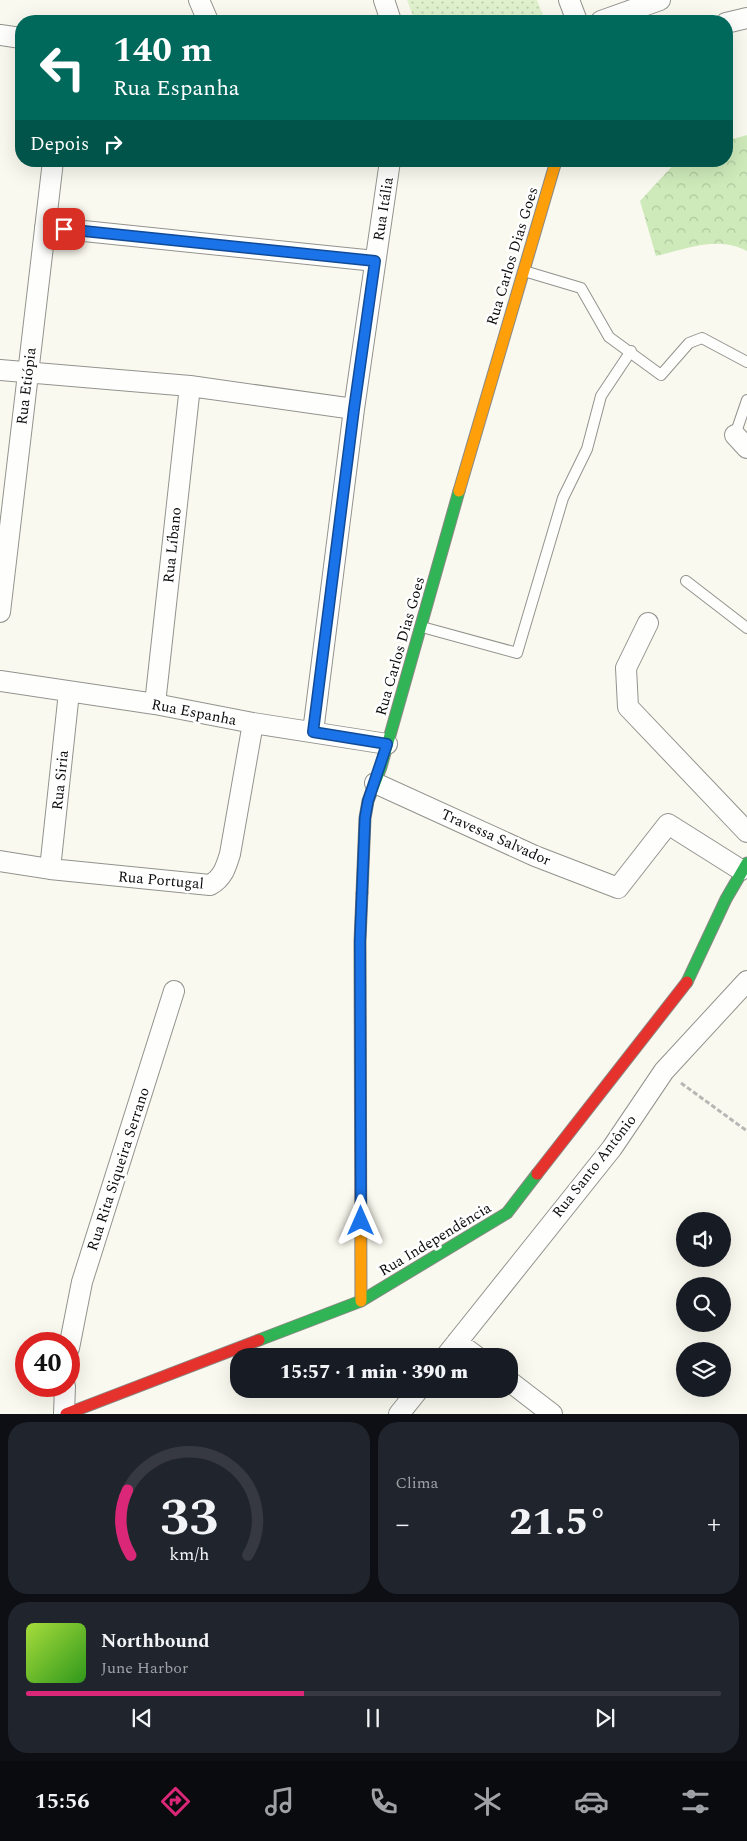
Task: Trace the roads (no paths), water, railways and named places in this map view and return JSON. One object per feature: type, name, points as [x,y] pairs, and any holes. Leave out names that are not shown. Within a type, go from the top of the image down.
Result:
[{"type":"street","points":[[199,0],[205,15]]},
{"type":"street","points":[[384,0],[389,15]]},
{"type":"street","points":[[569,0],[575,15]]},
{"type":"street","points":[[618,15],[660,0]]},
{"type":"street","points":[[733,21],[747,18]]},
{"type":"street","points":[[0,35],[15,37]]},
{"type":"street","name":"Rua Etiópia","points":[[0,612],[52,167]]},
{"type":"street","name":"Rua Itália","points":[[313,732],[354,409],[389,167]]},
{"type":"street","name":"Rua Carlos Dias Goes","points":[[361,1301],[360,941],[365,818],[368,801],[387,744],[554,167]]},
{"type":"street","points":[[45,227],[375,261]]},
{"type":"street","points":[[0,370],[190,386],[354,409]]},
{"type":"street","name":"Rua Líbano","points":[[155,704],[190,386]]},
{"type":"street","points":[[648,623],[626,668],[628,707],[747,832]]},
{"type":"street","name":"Rua Espanha","points":[[0,680],[155,704],[387,744]]},
{"type":"street","name":"Rua Siria","points":[[50,869],[69,692]]},
{"type":"street","name":"Rua Portugal","points":[[0,862],[50,869],[210,885],[219,880],[225,870],[230,854],[253,722]]},
{"type":"street","name":"Travessa Salvador","points":[[375,783],[535,856],[618,888],[668,824],[744,867]]},
{"type":"street","name":"Rua Independência","points":[[65,1414],[361,1301],[507,1213],[691,976],[700,953],[744,867]]},
{"type":"street","name":"Rua Santo Antônio","points":[[453,1348],[612,1148],[664,1071],[747,981]]},
{"type":"street","name":"Rua Rita Siqueira Serrano","points":[[72,1332],[82,1282],[174,991]]},
{"type":"street","points":[[518,1388],[552,1414]]},
{"type":"street","points":[[65,1397],[65,1414]]},
{"type":"street","points":[[399,1414],[412,1398]]},
{"type":"lane","points":[[523,271],[581,288],[609,337],[631,351],[660,374],[690,343],[702,338],[747,362]]},
{"type":"lane","points":[[421,626],[517,653],[562,498],[587,449],[600,396],[631,351]]},
{"type":"lane","points":[[741,442],[747,400]]},
{"type":"lane","points":[[686,581],[747,628]]}]
